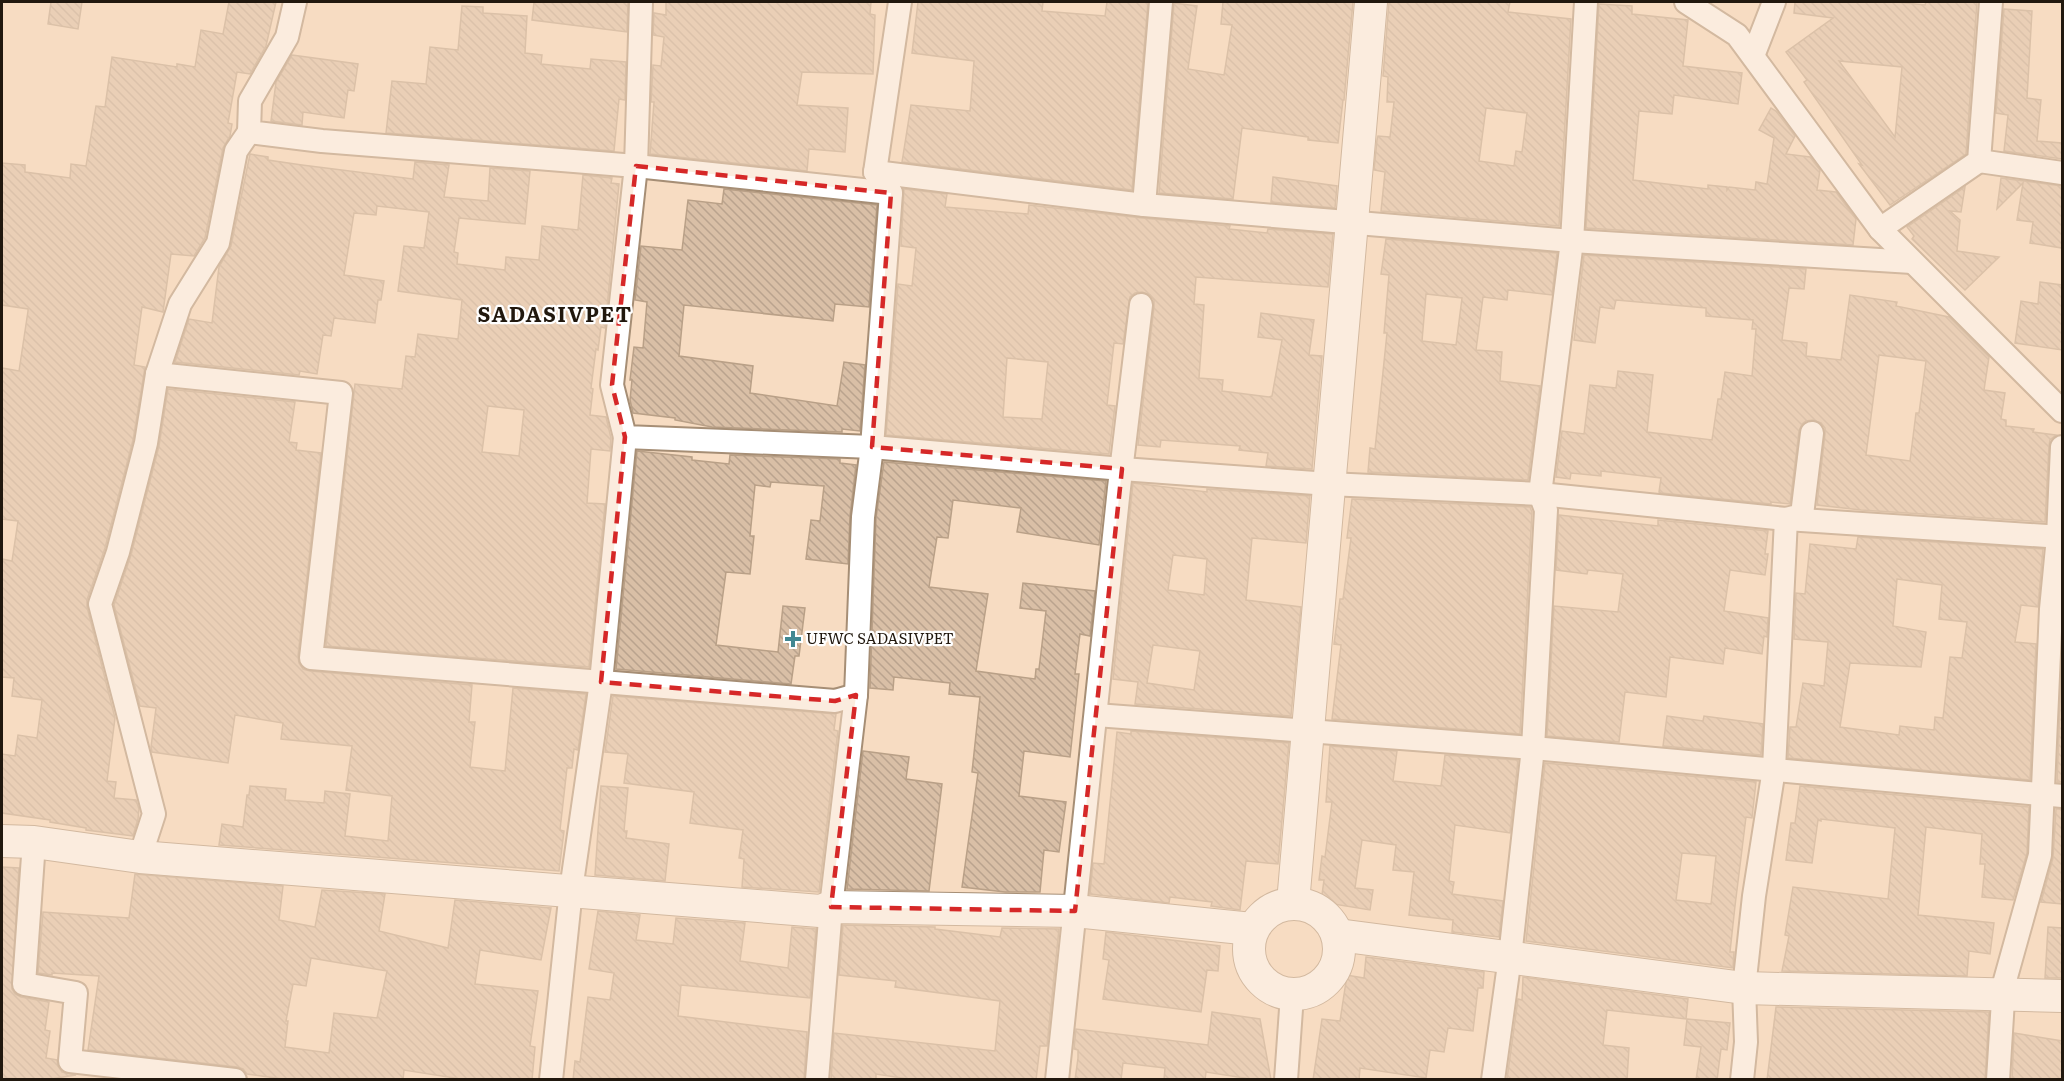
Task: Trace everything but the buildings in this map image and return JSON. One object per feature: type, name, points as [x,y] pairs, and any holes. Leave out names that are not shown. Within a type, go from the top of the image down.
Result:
[{"type":"main road","points":[[1293,903],[1306,731],[1371,2]]},
{"type":"main road","points":[[2,841],[34,842],[140,857],[820,911],[831,907],[1075,910],[1252,929]]},
{"type":"main road","points":[[1293,903],[1308,905],[1321,912],[1331,922],[1338,935],[1340,953],[1335,970],[1324,983],[1309,992],[1292,995],[1277,991],[1264,984],[1254,972],[1249,958],[1248,943],[1252,929],[1262,915],[1276,906],[1293,903]]},
{"type":"main road","points":[[1338,935],[1744,988],[2062,996]]},
{"type":"street","points":[[140,857],[154,814],[100,604],[118,552],[143,454],[157,374],[180,304],[218,243],[236,151],[249,132],[250,101],[288,37],[295,2]]},
{"type":"street","points":[[551,1080],[571,890],[601,682],[625,437],[612,385],[636,166],[641,2]]},
{"type":"street","points":[[817,1080],[831,907],[856,695],[863,517],[872,447],[891,193],[875,172],[900,2]]},
{"type":"street","points":[[1144,205],[1161,2]]},
{"type":"street","points":[[1493,1080],[1510,957],[1533,748],[1546,510],[1540,494],[1572,241],[1586,2]]},
{"type":"street","points":[[1686,2],[1737,35],[1880,229],[2062,411]]},
{"type":"street","points":[[1753,56],[1774,2]]},
{"type":"street","points":[[1979,161],[1991,2]]},
{"type":"street","points":[[249,132],[322,141],[636,166],[891,193]]},
{"type":"street","points":[[1880,229],[1979,161],[2062,173]]},
{"type":"street","points":[[875,172],[1144,205],[1351,224],[1572,241],[1912,262]]},
{"type":"street","points":[[1057,1080],[1141,305]]},
{"type":"street","points":[[157,374],[341,393],[311,658],[836,701],[856,695]]},
{"type":"street","points":[[1786,519],[1802,515],[1812,433]]},
{"type":"street","points":[[625,437],[872,447],[1329,484],[1540,494],[1786,519],[2060,537]]},
{"type":"street","points":[[1998,1080],[2002,994],[2040,855],[2052,795],[2051,609],[2060,537],[2062,447]]},
{"type":"street","points":[[1742,1080],[1746,1042],[1744,988],[1754,896],[1773,769],[1786,519]]},
{"type":"street","points":[[1096,715],[1533,748],[2052,795]]},
{"type":"street","points":[[34,842],[24,984],[76,993],[68,1070],[235,1080]]},
{"type":"street","points":[[1286,1080],[1292,995]]},
{"type":"highlighted area","points":[[636,166],[891,193],[872,447],[1122,469],[1075,911],[831,907],[856,695],[835,701],[601,682],[625,437],[612,385]]},
{"type":"place","name":"UFWC SADASIVPET","points":[[793,639]]},
{"type":"district","name":"SADASIVPET","points":[[555,315]]}]
